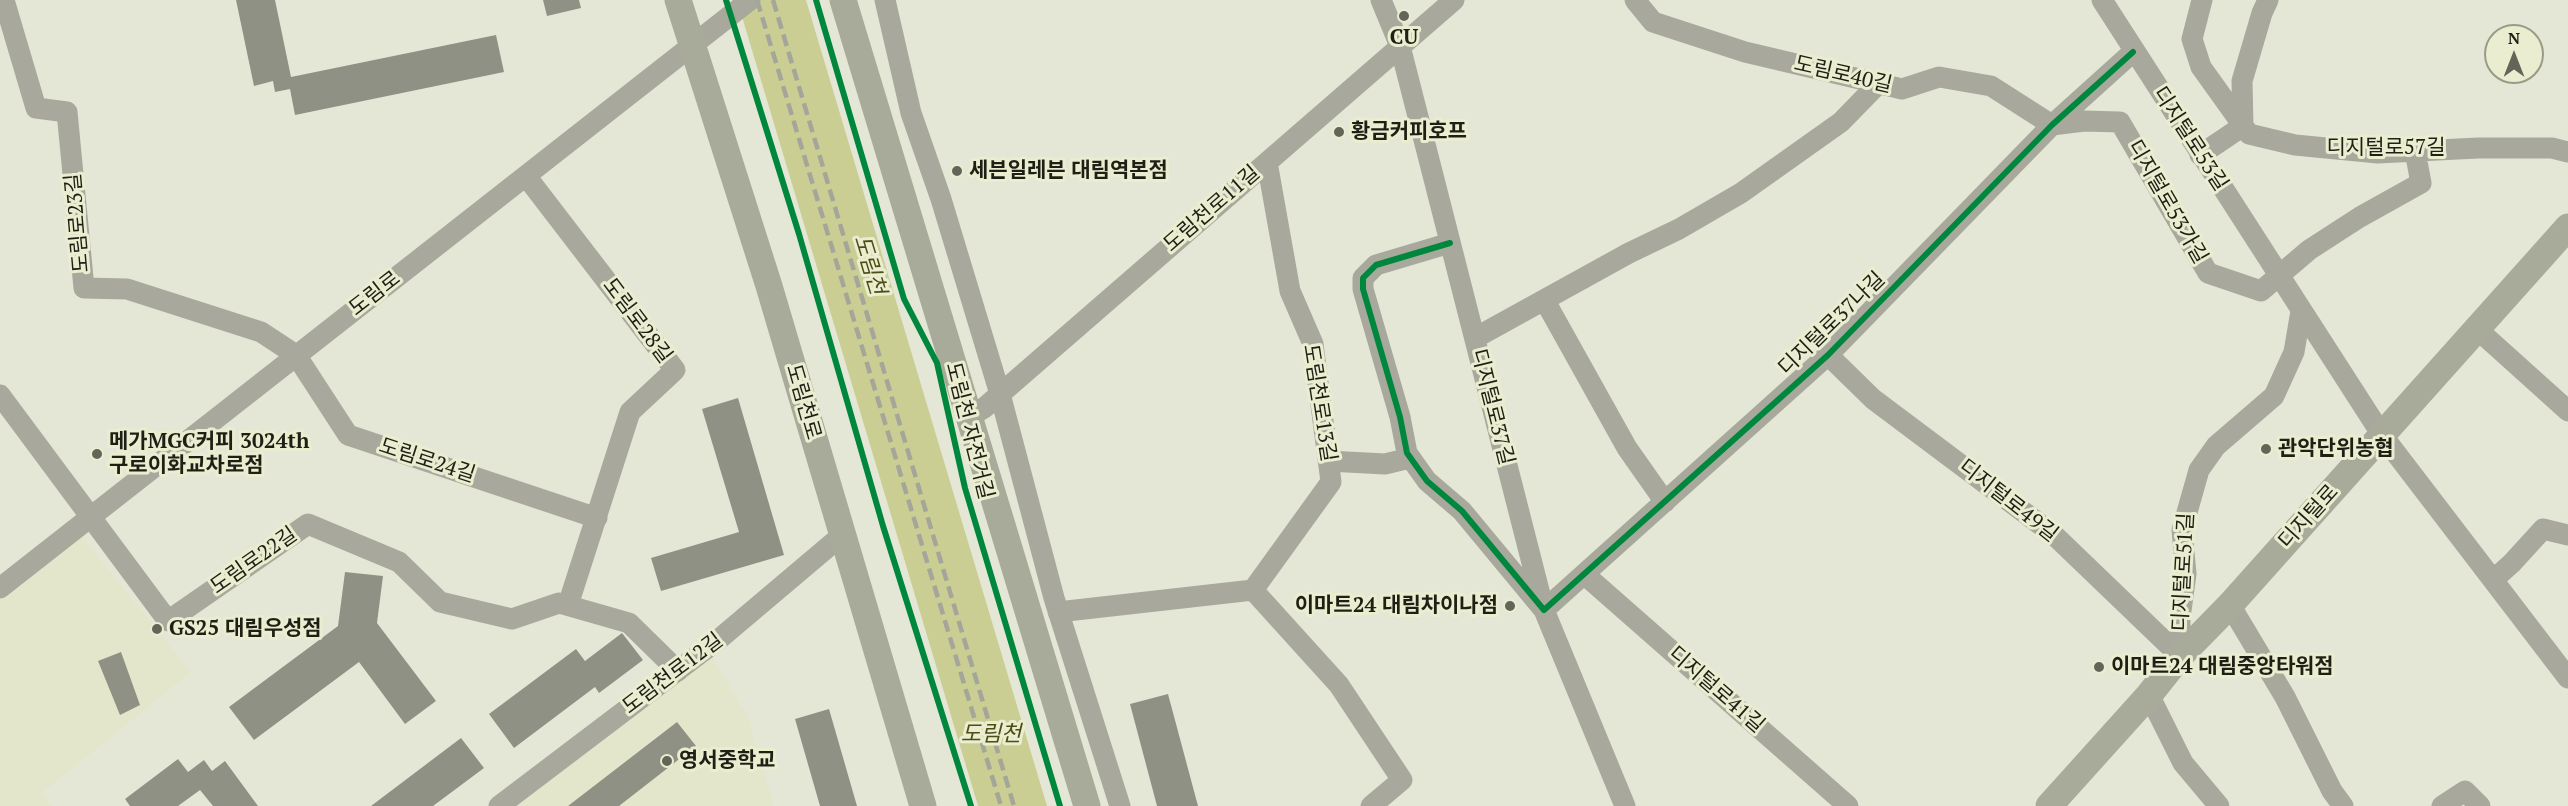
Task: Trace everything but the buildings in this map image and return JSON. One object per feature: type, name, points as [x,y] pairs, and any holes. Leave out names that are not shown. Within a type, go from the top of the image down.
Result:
[{"type":"main road","name":"도림천로","points":[[678,0],[698,41],[841,536],[922,806]]},
{"type":"main road","points":[[843,0],[1087,806]]},
{"type":"main road","name":"디지털로","points":[[2049,806],[2149,695],[2180,656],[2230,605],[2568,227]]},
{"type":"street","name":"도림로23길","points":[[4,0],[36,108],[67,112],[84,288],[127,289],[261,332],[296,355]]},
{"type":"street","name":"도림로","points":[[1,586],[750,0]]},
{"type":"street","points":[[885,0],[911,113],[941,199],[1000,394],[1058,612],[1120,806]]},
{"type":"street","name":"디지털로37길","points":[[1381,0],[1400,46],[1544,610],[1625,806]]},
{"type":"street","name":"도림천로11길","points":[[969,417],[984,408],[1454,0]]},
{"type":"street","name":"도림로40길","points":[[1635,0],[1653,22],[1745,52],[1902,89],[1939,77],[1991,86],[2052,125]]},
{"type":"street","name":"디지털로53길","points":[[2102,0],[2133,52],[2382,435],[2568,678]]},
{"type":"street","name":"디지털로57길","points":[[2202,0],[2192,39],[2201,67],[2250,134],[2295,145],[2378,153],[2478,148],[2552,148],[2568,152]]},
{"type":"street","points":[[2200,155],[2243,126],[2242,81],[2268,0]]},
{"type":"street","name":"디지털로37나길","points":[[1544,610],[1828,355],[2052,125],[2133,52]]},
{"type":"street","points":[[1474,338],[1741,194],[1840,122],[1879,84]]},
{"type":"street","name":"디지털로53가길","points":[[2052,125],[2084,121],[2120,122],[2208,273],[2261,291],[2279,277]]},
{"type":"street","points":[[2279,277],[2309,249],[2360,216],[2421,183],[2415,151]]},
{"type":"street","name":"도림천로13길","points":[[1254,590],[1331,482],[1314,344],[1290,291],[1267,162]]},
{"type":"street","name":"도림로28길","points":[[526,176],[675,370],[630,412],[568,605]]},
{"type":"street","points":[[1450,243],[1377,265],[1363,278],[1363,289],[1410,458],[1427,481],[1462,512],[1544,610]]},
{"type":"street","points":[[1545,301],[1627,448],[1665,501]]},
{"type":"street","name":"디지털로51길","points":[[2180,656],[2180,618],[2186,574],[2182,530],[2199,470],[2216,446],[2274,396],[2294,352],[2301,311]]},
{"type":"street","points":[[2477,329],[2568,411]]},
{"type":"street","name":"도림로24길","points":[[296,355],[348,435],[597,518]]},
{"type":"street","name":"디지털로49길","points":[[1828,355],[1873,399],[2053,534],[2180,656]]},
{"type":"street","points":[[0,395],[91,516]]},
{"type":"street","points":[[1328,461],[1385,464],[1410,458]]},
{"type":"street","name":"도림로22길","points":[[91,516],[168,621],[308,524],[399,562],[440,602],[512,619],[559,603],[629,622],[678,671]]},
{"type":"street","points":[[2493,580],[2543,529],[2568,535]]},
{"type":"street","name":"도림천로12길","points":[[499,806],[718,640],[841,536]]},
{"type":"street","name":"디지털로41길","points":[[1584,574],[1848,806]]},
{"type":"street","points":[[1058,612],[1254,590],[1339,686],[1402,780],[1371,806]]},
{"type":"street","points":[[2230,605],[2284,698],[2332,791],[2343,806]]},
{"type":"street","points":[[2149,695],[2183,763],[2219,806]]},
{"type":"street","points":[[2442,806],[2465,791],[2480,806]]},
{"type":"shaded area","points":[[78,532],[191,672],[42,793],[52,806],[0,806],[0,594]]},
{"type":"shaded area","name":"영서중학교","points":[[712,656],[747,715],[774,806],[514,806]]},
{"type":"water","name":"도림천","points":[[737,0],[806,0],[1047,806],[978,806]]},
{"type":"railway","points":[[757,0],[1001,806]]},
{"type":"railway","points":[[773,0],[1014,806]]},
{"type":"cycle path","points":[[726,0],[799,234],[883,526],[971,806]]},
{"type":"cycle path","name":"도림천 자전거길","points":[[816,0],[904,299],[937,363],[965,488],[1060,806]]},
{"type":"cycle path","points":[[1450,243],[1376,265],[1363,278],[1363,289],[1400,417],[1407,453],[1427,481],[1462,511],[1544,610],[1828,355],[2052,125],[2133,52]]},
{"type":"place","name":"CU","points":[[1404,16]]},
{"type":"place","name":"황금커피호프","points":[[1339,132]]},
{"type":"place","name":"세븐일레븐 대림역본점","points":[[957,171]]},
{"type":"place","name":"관악단위농협","points":[[2266,449]]},
{"type":"place","name":"메가MGC커피 3024th 구로이화교차로점","points":[[97,454]]},
{"type":"place","name":"이마트24 대림차이나점","points":[[1510,606]]},
{"type":"place","name":"GS25 대림우성점","points":[[157,629]]},
{"type":"place","name":"이마트24 대림중앙타워점","points":[[2099,667]]},
{"type":"place","name":"영서중학교","points":[[667,761]]}]
